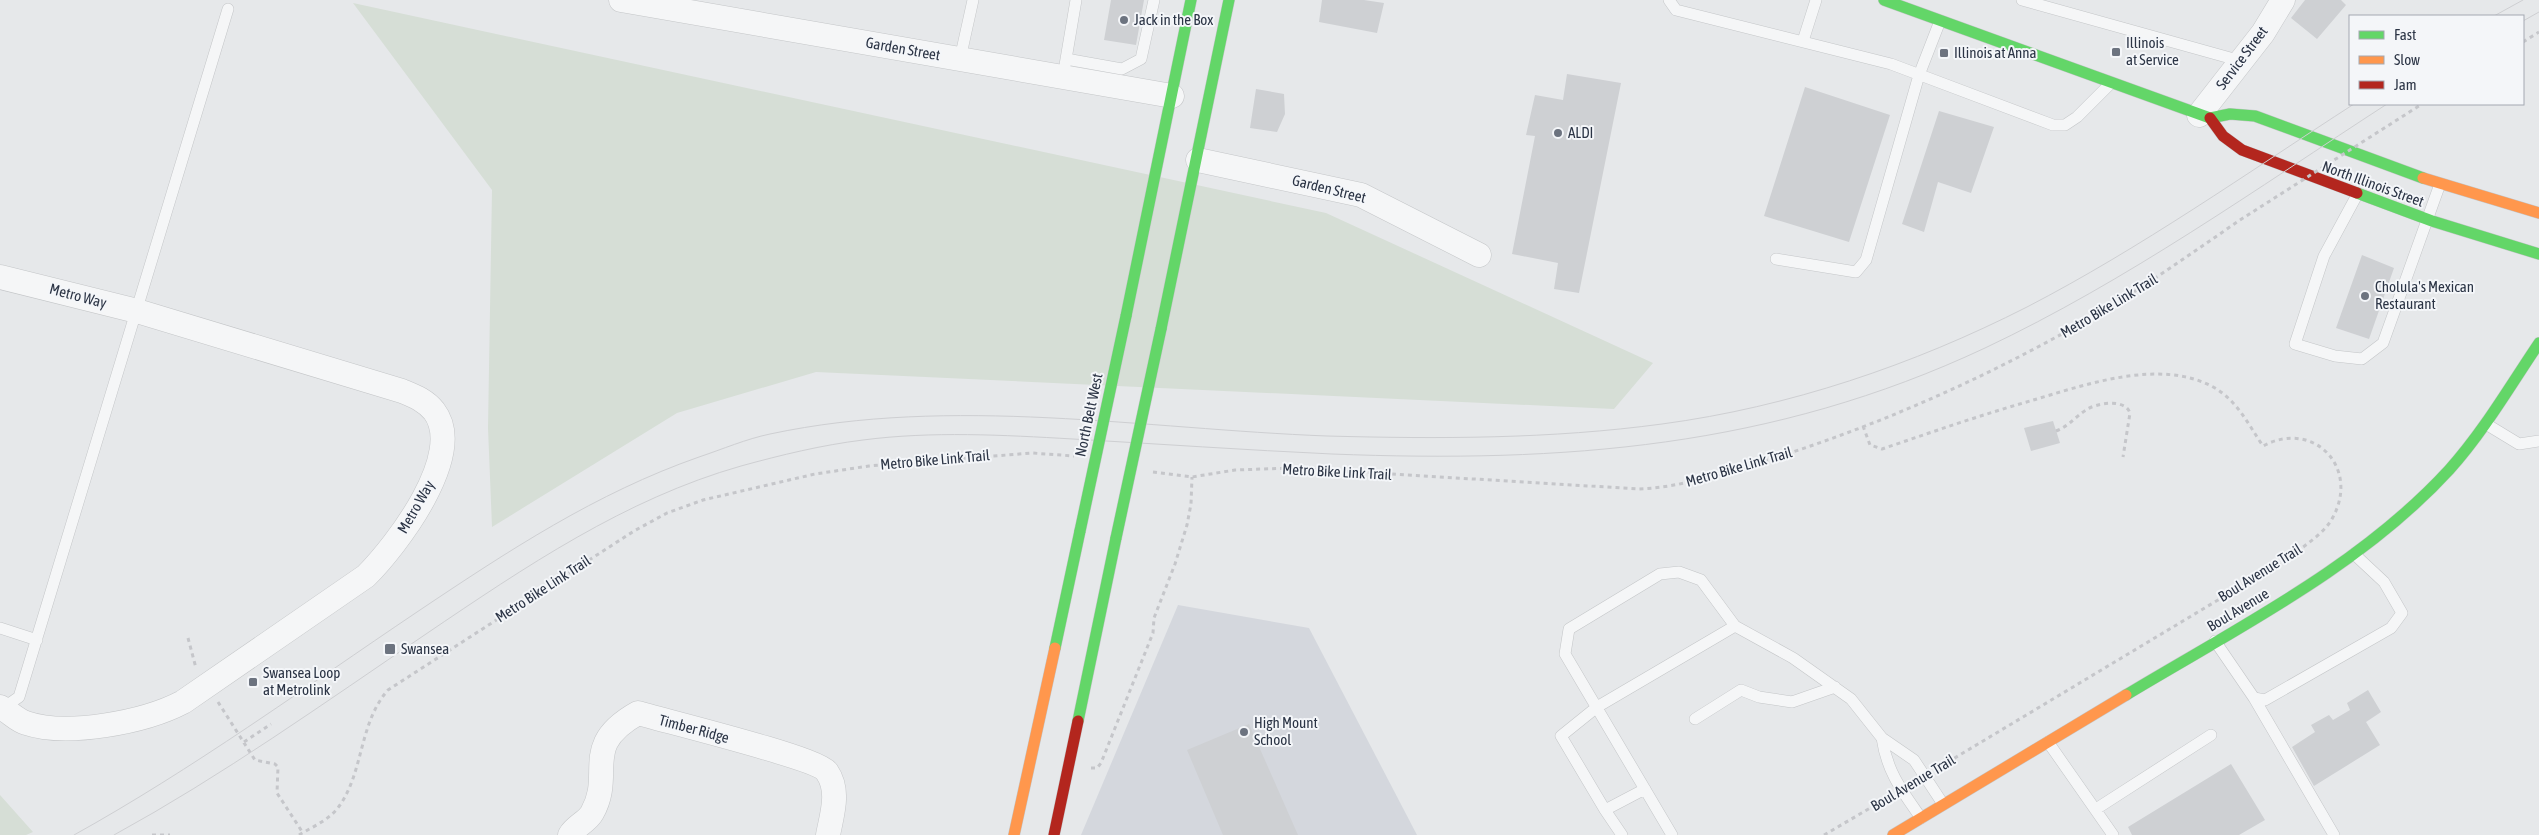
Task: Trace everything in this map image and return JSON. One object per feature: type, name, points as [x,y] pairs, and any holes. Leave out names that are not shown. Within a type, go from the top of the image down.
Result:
[{"type":"main road","name":"North Belt West","points":[[1014,835],[1192,0]]},
{"type":"main road","points":[[1054,835],[1198,160],[1229,0]]},
{"type":"main road","name":"North Illinois Street","points":[[1884,0],[2204,117],[2223,136],[2242,150],[2357,195],[2427,220],[2539,254]]},
{"type":"main road","name":"North Illinois Street","points":[[2204,117],[2230,114],[2255,116],[2440,184],[2539,213]]},
{"type":"main road","name":"Boul Avenue","points":[[1893,835],[2216,642],[2330,572],[2354,554],[2405,514],[2435,485],[2469,446],[2539,343]]},
{"type":"street","name":"Service Street","points":[[2204,117],[2241,60],[2263,33],[2283,0]]},
{"type":"street","name":"Garden Street","points":[[631,1],[960,59],[1065,68],[1172,96]]},
{"type":"street","name":"Garden Street","points":[[1198,160],[1361,194],[1479,255]]},
{"type":"street","name":"Metro Way","points":[[0,276],[137,311],[402,391],[424,401],[435,413],[442,428],[442,444],[434,479],[412,520],[382,561],[366,576],[170,709],[152,715],[74,730],[49,729],[25,723],[2,708]]},
{"type":"street","name":"Timber Ridge","points":[[570,835],[592,814],[599,792],[601,753],[609,737],[625,720],[638,714],[794,756],[826,770],[834,784],[834,805],[828,835]]},
{"type":"lane","points":[[960,59],[973,0]]},
{"type":"lane","points":[[1076,0],[1065,68],[1122,69],[1141,59],[1154,0]]},
{"type":"lane","points":[[1669,0],[1676,10],[1891,64],[2053,125],[2066,125],[2077,117],[2110,83]]},
{"type":"lane","points":[[1802,41],[1816,0]]},
{"type":"lane","points":[[2022,0],[2241,60]]},
{"type":"lane","points":[[2,708],[19,697],[228,9]]},
{"type":"lane","points":[[1776,259],[1856,272],[1866,260],[1919,74],[1940,20]]},
{"type":"lane","points":[[2357,195],[2324,256],[2295,344],[2335,356],[2362,359],[2383,343],[2440,184]]},
{"type":"lane","points":[[2484,423],[2519,444],[2539,441]]},
{"type":"lane","points":[[2254,698],[2265,700],[2287,689],[2391,628],[2402,613],[2384,582],[2354,554]]},
{"type":"lane","points":[[1672,835],[1565,654],[1569,629],[1660,574],[1679,572],[1701,580],[1734,626],[1793,658],[1851,699],[1882,738],[1914,760],[1943,804]]},
{"type":"lane","points":[[1622,835],[1604,810],[1561,736],[1597,707],[1734,626]]},
{"type":"lane","points":[[0,628],[36,640]]},
{"type":"lane","points":[[2216,642],[2254,698],[2334,835]]},
{"type":"lane","points":[[1695,719],[1741,690],[1759,696],[1792,702],[1835,687]]},
{"type":"lane","points":[[2096,810],[2211,736]]},
{"type":"lane","points":[[1882,738],[1885,759],[1901,790],[1921,818]]},
{"type":"lane","points":[[2048,742],[2113,835]]},
{"type":"lane","points":[[1604,810],[1645,789]]},
{"type":"path","points":[[2524,41],[2539,32]]},
{"type":"path","name":"Metro Bike Link Trail","points":[[1143,470],[1192,477],[1261,468],[1325,470],[1620,489],[1652,489],[1742,468],[1804,448],[1915,406],[1973,379],[2086,321],[2157,277],[2240,220],[2420,105]]},
{"type":"path","name":"Boul Avenue Trail","points":[[1863,426],[1870,445],[1882,449],[1996,411],[2090,384],[2136,376],[2173,375],[2197,380],[2226,396],[2244,415],[2263,446],[2279,439],[2304,440],[2319,446],[2328,453],[2340,474],[2341,494],[2332,519],[2293,555],[1924,776]]},
{"type":"path","points":[[2056,431],[2064,428],[2092,406],[2122,404],[2126,406],[2130,413],[2123,456]]},
{"type":"path","name":"Metro Bike Link Trail","points":[[244,742],[255,760],[275,764],[278,768],[277,793],[301,834],[326,819],[337,809],[348,791],[371,716],[379,700],[388,690],[562,576],[667,513],[738,490],[815,474],[910,461],[1032,452],[1077,456]]},
{"type":"path","points":[[1068,766],[1094,769],[1101,763],[1153,633],[1154,618],[1182,544],[1191,504],[1192,477]]},
{"type":"path","points":[[188,638],[197,672],[244,742],[271,724]]},
{"type":"path","name":"Boul Avenue Trail","points":[[1824,835],[1901,790]]},
{"type":"path","points":[[152,835],[170,835]]},
{"type":"shaded area","points":[[353,3],[1326,213],[1653,363],[1614,409],[816,372],[677,413],[492,527],[488,428],[492,190]]},
{"type":"shaded area","name":"High Mount School","points":[[1178,605],[1309,628],[1417,835],[1081,835]]},
{"type":"shaded area","points":[[0,795],[33,832],[26,835],[0,835]]},
{"type":"building","name":"Jack in the Box","points":[[1111,0],[1144,0],[1136,45],[1104,40]]},
{"type":"building","points":[[1322,0],[1364,0],[1384,3],[1377,33],[1319,22]]},
{"type":"building","points":[[2305,0],[2341,0],[2346,5],[2317,39],[2291,18]]},
{"type":"building","points":[[1567,74],[1621,83],[1579,293],[1554,289],[1558,263],[1512,254],[1535,136],[1526,135],[1535,95],[1563,100]]},
{"type":"building","points":[[1805,87],[1890,115],[1849,242],[1764,216]]},
{"type":"building","points":[[1256,89],[1284,94],[1285,114],[1277,132],[1250,128]]},
{"type":"building","points":[[1939,111],[1994,127],[1971,193],[1938,182],[1924,232],[1902,224]]},
{"type":"building","points":[[2362,255],[2394,268],[2369,339],[2336,328]]},
{"type":"building","points":[[2053,421],[2060,443],[2031,451],[2024,428]]},
{"type":"building","points":[[2368,690],[2381,712],[2366,722],[2380,745],[2314,786],[2292,747],[2315,732],[2311,725],[2329,715],[2333,720],[2350,710],[2347,703]]},
{"type":"building","name":"High Mount School","points":[[1249,724],[1298,835],[1223,835],[1187,750]]},
{"type":"building","points":[[2231,764],[2265,820],[2239,835],[2132,835],[2128,827]]},
{"type":"tram line","points":[[2496,15],[2523,0]]},
{"type":"tram line","points":[[2524,20],[2539,12]]},
{"type":"tram line","points":[[74,835],[162,783],[451,589],[554,525],[661,471],[743,441],[770,434],[839,423],[908,417],[978,416],[1118,422],[1327,436],[1495,437],[1620,429],[1662,424],[1757,407],[1803,395],[1895,365],[1984,328],[2027,307],[2152,235],[2352,105]]},
{"type":"tram line","points":[[114,835],[233,764],[501,584],[577,537],[657,497],[698,480],[741,466],[786,454],[832,445],[915,435],[1020,436],[1332,454],[1418,456],[1502,455],[1584,451],[1666,442],[1746,428],[1826,408],[1905,382],[1985,348],[2038,322],[2089,294],[2190,233],[2385,105]]},
{"type":"traffic: fast","points":[[1126,316],[1191,0]]},
{"type":"traffic: fast","points":[[1161,329],[1229,0]]},
{"type":"traffic: fast","points":[[1884,0],[2210,118],[2230,114],[2255,116],[2423,178]]},
{"type":"traffic: fast","points":[[2357,193],[2432,221],[2539,254]]},
{"type":"traffic: fast","points":[[1080,531],[1126,316]]},
{"type":"traffic: fast","points":[[1116,538],[1161,329]]},
{"type":"traffic: fast","points":[[2126,695],[2296,594],[2377,537],[2414,505],[2462,455],[2539,343]]},
{"type":"traffic: fast","points":[[1055,648],[1080,531]]},
{"type":"traffic: fast","points":[[1078,721],[1116,538]]},
{"type":"traffic: slow","points":[[2423,178],[2539,213]]},
{"type":"traffic: slow","points":[[1014,835],[1055,648]]},
{"type":"traffic: slow","points":[[1893,835],[2126,695]]},
{"type":"traffic: jam","points":[[2210,118],[2223,136],[2242,150],[2357,193]]},
{"type":"traffic: jam","points":[[1054,835],[1078,721]]},
{"type":"place","name":"Jack in the Box","points":[[1124,20]]},
{"type":"place","name":"Illinois at Service","points":[[2116,52]]},
{"type":"place","name":"Illinois at Anna","points":[[1944,53]]},
{"type":"place","name":"ALDI","points":[[1558,133]]},
{"type":"place","name":"Cholula's Mexican Restaurant","points":[[2365,296]]},
{"type":"place","name":"Swansea","points":[[390,649]]},
{"type":"place","name":"Swansea Loop at Metrolink","points":[[253,682]]},
{"type":"place","name":"High Mount School","points":[[1244,732]]}]
